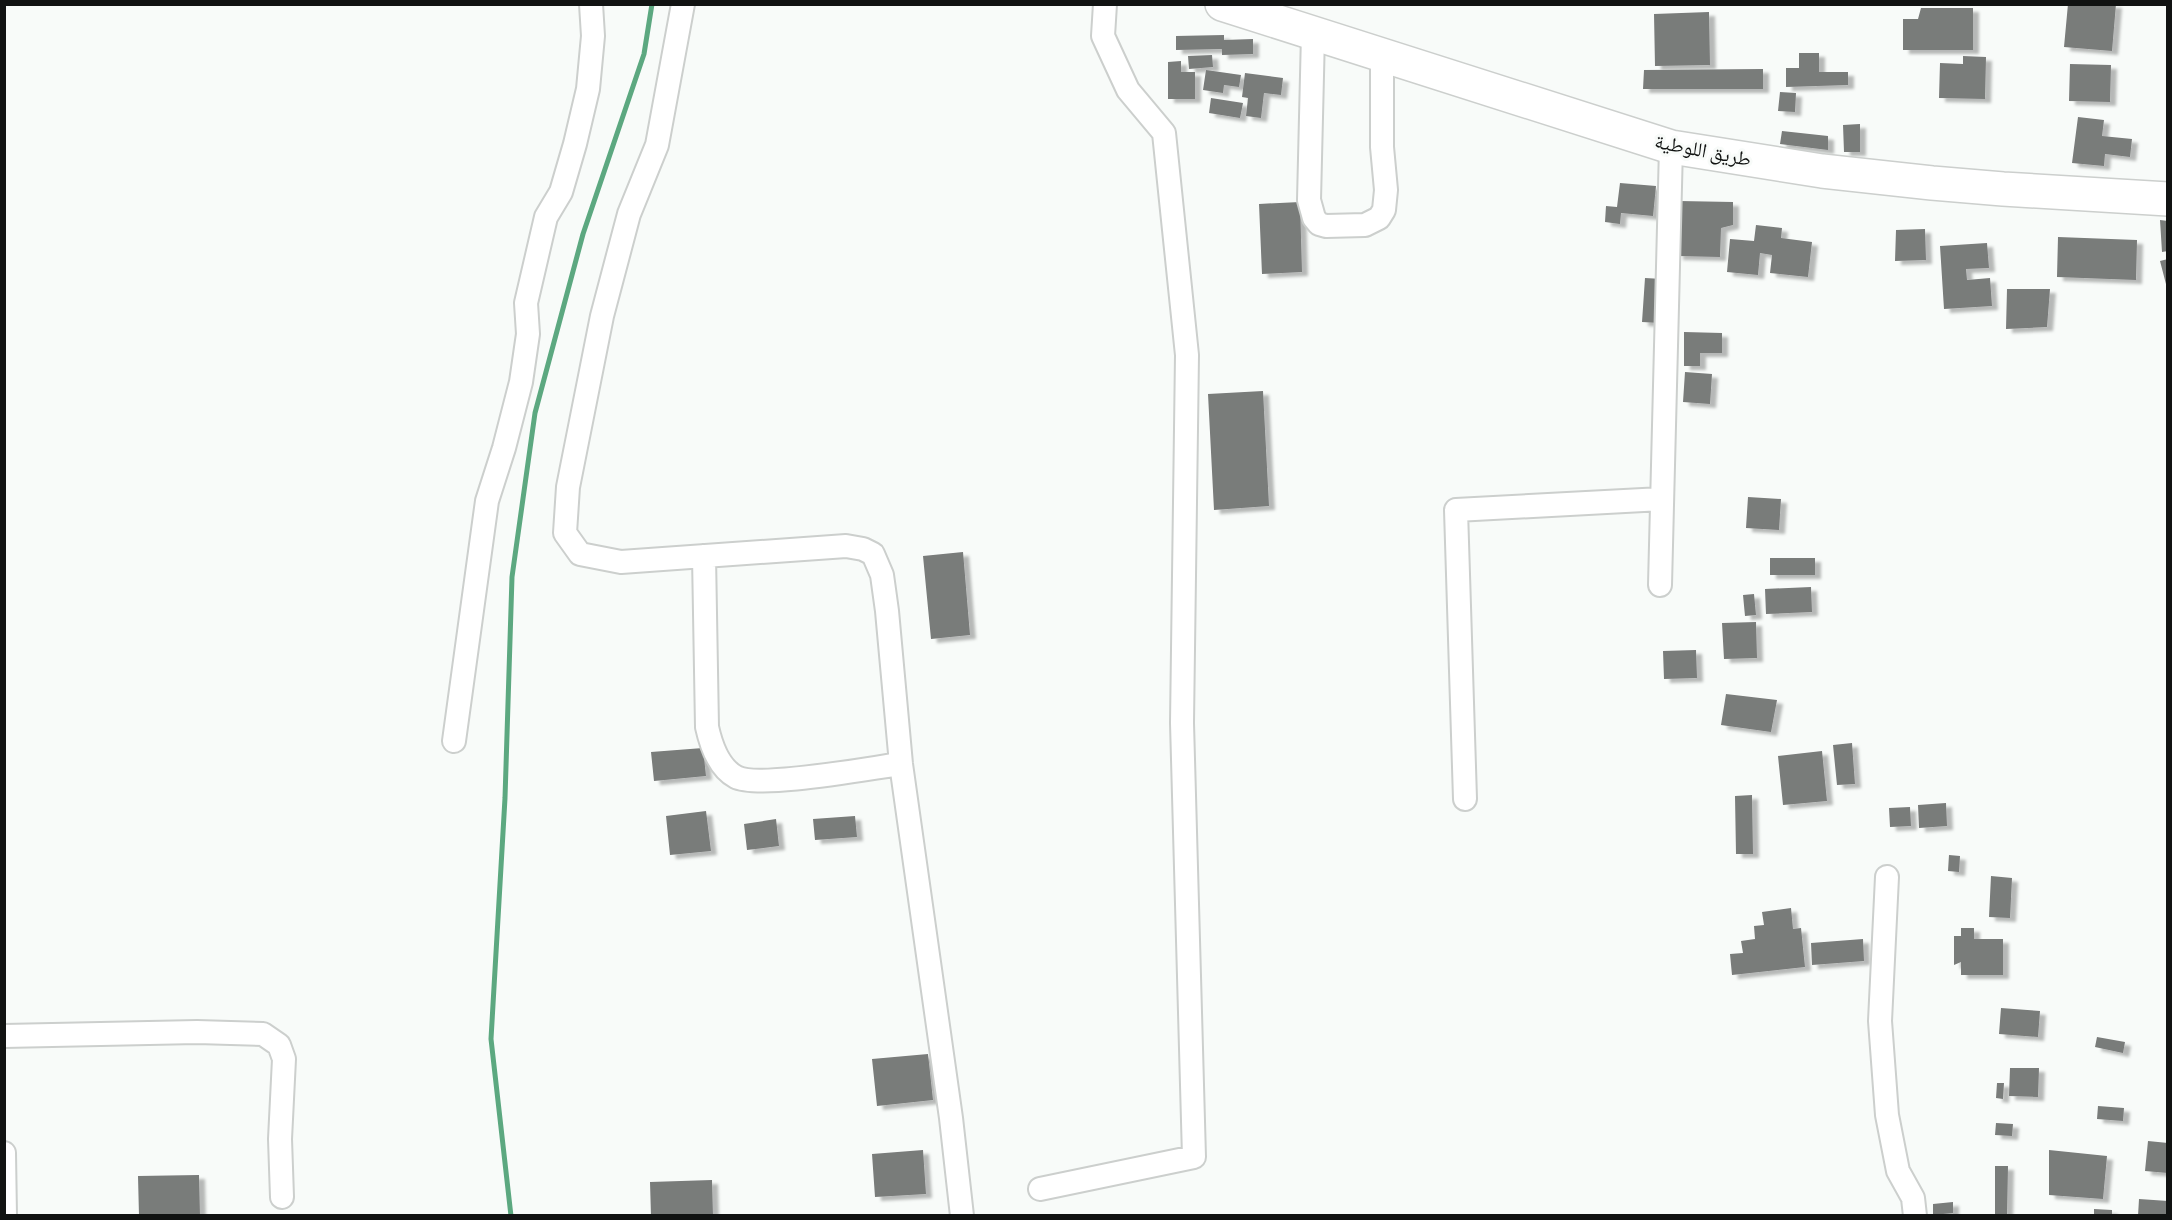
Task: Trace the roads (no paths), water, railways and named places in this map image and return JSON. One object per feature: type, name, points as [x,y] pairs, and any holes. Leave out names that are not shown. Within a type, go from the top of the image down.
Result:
[{"type":"main road","name":"طريق اللوطية","points":[[1222,4],[1671,147],[1822,171],[2003,189],[2168,199]]},
{"type":"street","points":[[454,741],[487,501],[521,382],[528,334],[526,303],[546,217],[561,192],[588,89],[593,36],[591,4]]},
{"type":"street","points":[[683,4],[657,145],[629,214],[602,316],[568,487],[565,533],[580,554],[621,562],[846,546],[863,549],[873,554],[882,575],[887,611],[901,764],[951,1118],[962,1215]]},
{"type":"street","points":[[1040,1189],[1194,1157],[1182,723],[1186,355],[1164,133],[1128,90],[1103,36],[1105,4]]},
{"type":"street","points":[[1313,34],[1309,200],[1314,218],[1319,224],[1326,226],[1365,225],[1379,218],[1384,210],[1386,190],[1382,147],[1382,56]]},
{"type":"street","points":[[1660,585],[1671,147]]},
{"type":"street","points":[[1465,800],[1456,510],[1662,499]]},
{"type":"street","points":[[704,556],[707,727],[711,743],[728,772],[739,779],[767,780],[814,777],[901,764]]},
{"type":"street","points":[[1887,877],[1880,1021],[1887,1115],[1898,1171],[1913,1198],[1915,1215]]},
{"type":"street","points":[[4,1036],[197,1032],[263,1034],[279,1045],[284,1059],[280,1138],[282,1197]]},
{"type":"street","points":[[4,1153],[5,1215]]},
{"type":"waterway","points":[[511,1216],[491,1039],[505,798],[512,577],[535,413],[583,234],[644,54],[652,4]]}]
